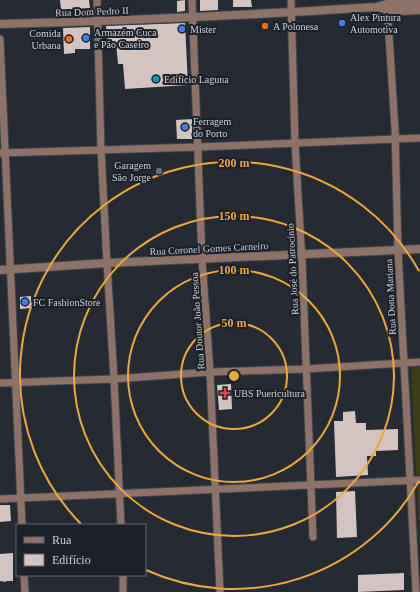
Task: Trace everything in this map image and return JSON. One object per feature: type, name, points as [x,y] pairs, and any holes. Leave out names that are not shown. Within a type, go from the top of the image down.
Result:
[{"type":"street","points":[[97,0],[101,150],[106,263],[114,379],[120,524]]},
{"type":"street","name":"Rua Doutor João Pessoa","points":[[192,0],[199,147],[202,259],[210,372],[220,592]]},
{"type":"street","name":"Rua José do Patrocínio","points":[[291,0],[295,143],[313,537]]},
{"type":"street","name":"Rua Dom Pedro II","points":[[0,24],[291,12],[376,7],[387,4],[420,2]]},
{"type":"street","name":"Rua Dom Pedro II","points":[[387,4],[420,10]]},
{"type":"street","name":"Rua Dona Mariana","points":[[387,4],[395,139],[398,250],[416,592]]},
{"type":"street","points":[[0,39],[3,153],[11,269],[22,524]]},
{"type":"street","points":[[3,153],[420,138]]},
{"type":"street","name":"Rua Coronel Gomes Carneiro","points":[[0,270],[106,263],[420,248]]},
{"type":"street","points":[[0,383],[114,379],[210,372],[306,369],[420,362]]},
{"type":"street","points":[[0,499],[420,480]]},
{"type":"street","points":[[24,576],[25,592]]},
{"type":"street","points":[[122,576],[123,592]]},
{"type":"green space","points":[[411,367],[420,367],[420,475],[416,475]]},
{"type":"green space","points":[[417,487],[420,487],[420,553]]},
{"type":"building","points":[[60,0],[89,0],[90,8],[61,10]]},
{"type":"building","points":[[185,0],[185,11],[177,12],[177,1]]},
{"type":"building","points":[[200,0],[218,0],[218,10],[200,11]]},
{"type":"building","points":[[233,0],[251,0],[252,7],[233,7]]},
{"type":"building","points":[[185,23],[188,85],[125,89],[123,64],[118,64],[116,43],[108,44],[106,26]]},
{"type":"building","points":[[90,27],[90,49],[75,49],[75,53],[64,54],[63,28]]},
{"type":"building","name":"Ferragem do Porto","points":[[192,119],[192,139],[177,139],[176,120]]},
{"type":"building","name":"FC FashionStore","points":[[31,296],[31,308],[20,309],[20,297]]},
{"type":"building","name":"UBS Puericultura","points":[[231,384],[232,409],[219,410],[217,385]]},
{"type":"building","points":[[355,411],[356,423],[366,423],[366,430],[398,429],[398,450],[376,451],[376,456],[367,456],[368,475],[336,477],[334,421],[343,421],[343,412]]},
{"type":"building","points":[[355,491],[357,537],[337,538],[336,492]]},
{"type":"building","points":[[0,505],[10,505],[11,521],[0,522]]},
{"type":"building","points":[[13,553],[13,581],[0,581],[0,554]]},
{"type":"building","points":[[404,573],[404,590],[358,592],[358,575]]},
{"type":"place","name":"Alex Pintura Automotiva","points":[[342,23]]},
{"type":"place","name":"A Polonesa","points":[[265,26]]},
{"type":"place","name":"Mister","points":[[182,29]]},
{"type":"place","name":"Armazém Cuca e Pão Caseiro","points":[[86,38]]},
{"type":"place","name":"Comida Urbana","points":[[69,39]]},
{"type":"place","name":"Edifício Laguna","points":[[156,79]]},
{"type":"place","name":"Ferragem do Porto","points":[[185,127]]},
{"type":"place","name":"Garagem São Jorge","points":[[159,171]]},
{"type":"place","name":"FC FashionStore","points":[[25,302]]},
{"type":"place","name":"UBS Puericultura","points":[[225,393]]}]
